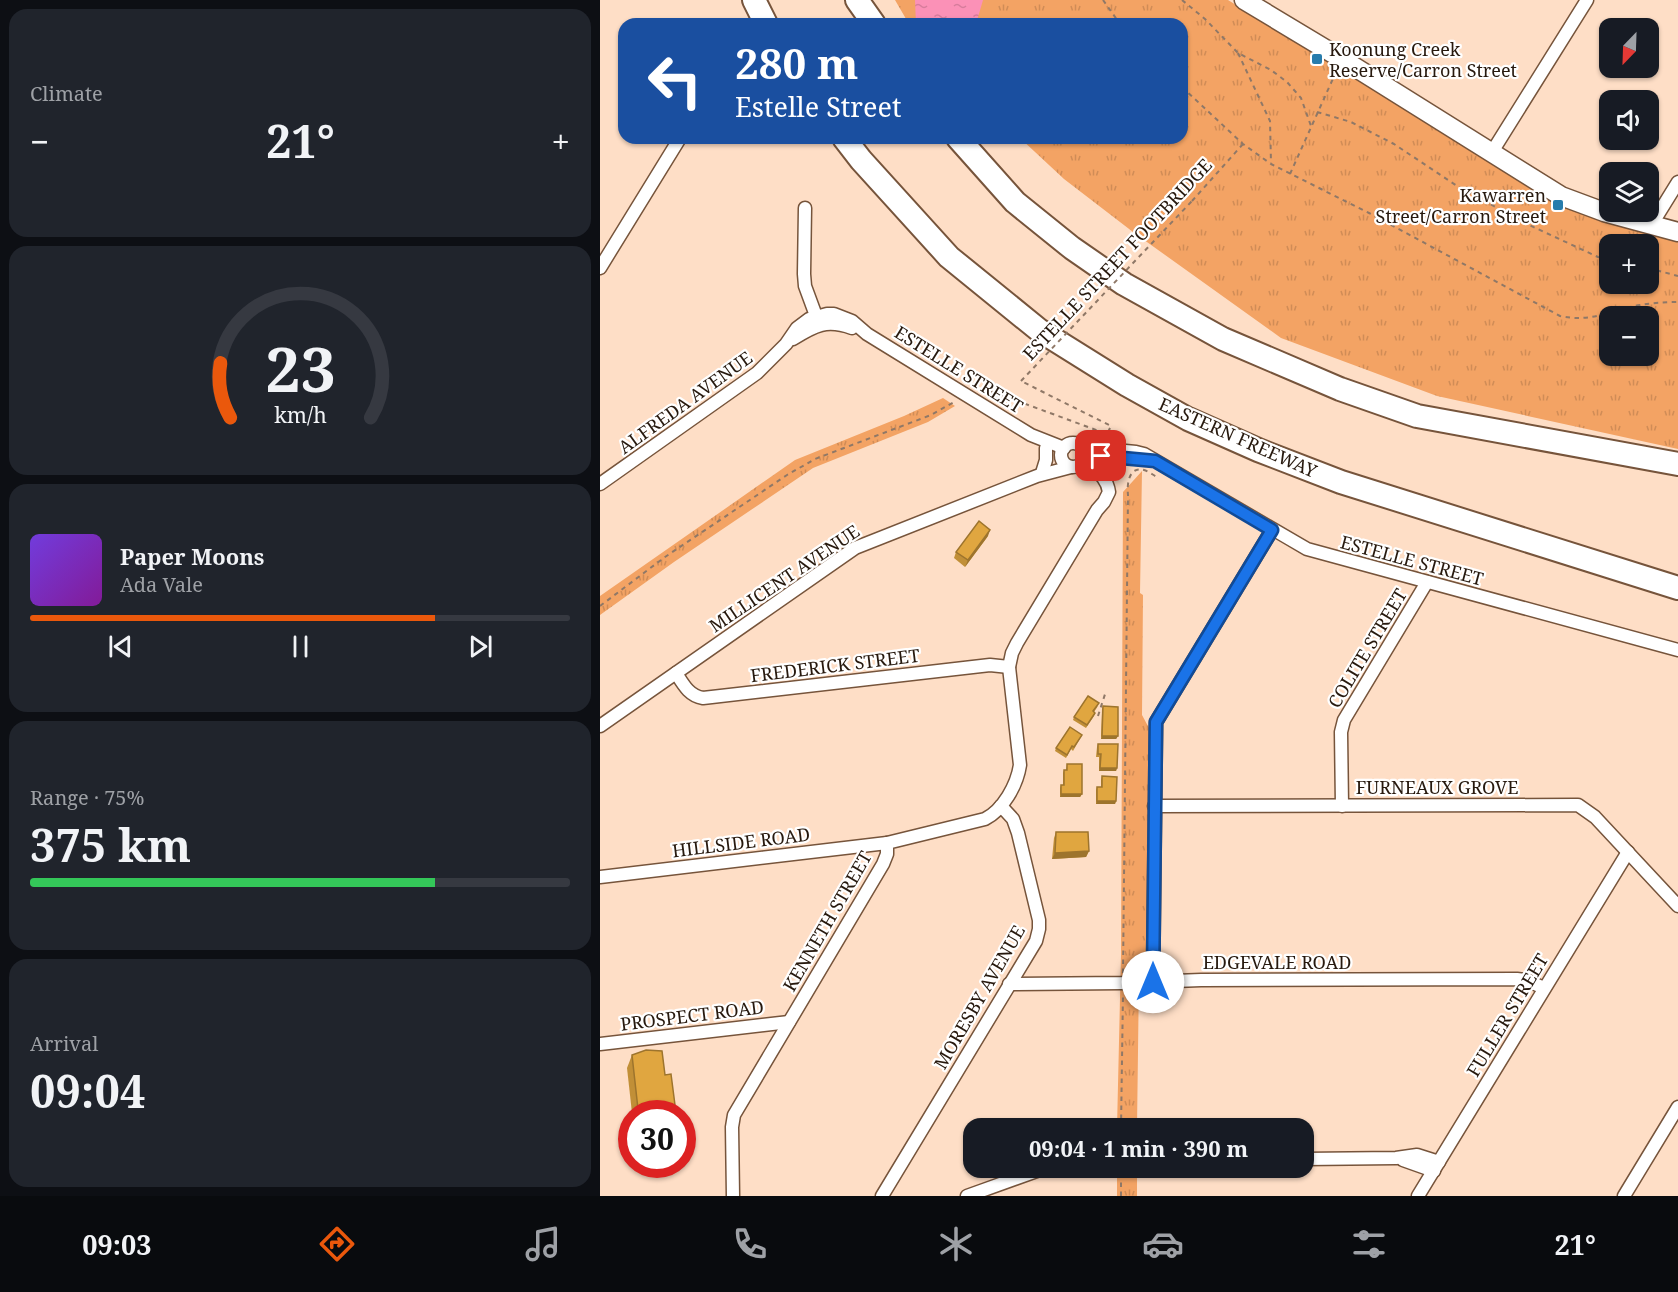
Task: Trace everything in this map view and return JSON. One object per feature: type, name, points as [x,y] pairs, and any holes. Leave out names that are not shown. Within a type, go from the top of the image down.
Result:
[{"type":"highway","points":[[754,0],[763,18]]},
{"type":"highway","points":[[858,0],[870,18]]},
{"type":"highway","name":"EASTERN FREEWAY","points":[[849,144],[949,257],[1039,330],[1127,385],[1188,419],[1258,450],[1341,482],[1678,588]]},
{"type":"highway","points":[[963,144],[1016,202],[1072,248],[1124,284],[1223,339],[1340,389],[1416,416],[1678,464]]},
{"type":"street","points":[[1244,0],[1561,196],[1604,212],[1678,232]]},
{"type":"street","points":[[1492,152],[1587,0]]},
{"type":"street","points":[[600,268],[676,144]]},
{"type":"street","points":[[1652,224],[1678,182]]},
{"type":"street","points":[[805,208],[805,286],[818,320]]},
{"type":"street","name":"ESTELLE STREET","points":[[818,320],[867,334],[1031,435],[1073,458],[1136,452],[1144,454],[1307,549],[1678,650]]},
{"type":"street","name":"ALFREDA AVENUE","points":[[600,484],[758,373],[786,344],[810,329],[818,320]]},
{"type":"street","name":"ESTELLE STREET","points":[[1031,435],[1046,448],[1073,458],[1121,457],[1160,463]]},
{"type":"street","points":[[1039,474],[1046,460],[1046,448]]},
{"type":"street","points":[[1106,481],[1110,465],[1121,457]]},
{"type":"street","points":[[1073,458],[1102,475],[1106,481]]},
{"type":"street","points":[[1073,458],[1099,483],[1101,494],[1097,510]]},
{"type":"street","name":"MILLICENT AVENUE","points":[[600,726],[855,548],[1039,474],[1073,458]]},
{"type":"street","name":"KENNETH STREET","points":[[733,1196],[732,1127],[734,1115],[884,864],[887,843],[977,822],[991,816],[1001,806],[1016,779],[1020,765],[1010,667],[1014,648],[1104,502],[1109,492],[1106,481]]},
{"type":"street","points":[[1153,982],[1154,727],[1157,717],[1272,530]]},
{"type":"street","name":"COLITE STREET","points":[[1342,806],[1341,732],[1344,720],[1427,582]]},
{"type":"street","name":"FREDERICK STREET","points":[[676,673],[693,696],[703,698],[990,665],[1010,667]]},
{"type":"street","name":"FURNEAUX GROVE","points":[[1154,806],[1578,805],[1589,812],[1678,906]]},
{"type":"street","name":"MORESBY AVENUE","points":[[882,1196],[1036,941],[1039,920],[1015,823],[1011,815],[1001,806]]},
{"type":"street","name":"HILLSIDE ROAD","points":[[600,877],[887,843]]},
{"type":"street","name":"FULLER STREET","points":[[1419,1196],[1628,852]]},
{"type":"street","name":"EDGEVALE ROAD","points":[[1009,984],[1518,979],[1544,988]]},
{"type":"street","name":"PROSPECT ROAD","points":[[600,1044],[789,1022]]},
{"type":"street","points":[[1624,1196],[1678,1107]]},
{"type":"street","points":[[1314,1159],[1396,1158],[1417,1155],[1436,1167]]},
{"type":"street","points":[[967,1196],[1017,1178]]},
{"type":"path","points":[[1103,0],[1116,18]]},
{"type":"path","points":[[1182,0],[1214,27],[1238,53],[1270,121],[1271,164]]},
{"type":"path","points":[[1238,53],[1271,70],[1291,86],[1301,98],[1311,126]]},
{"type":"path","points":[[1290,174],[1342,59]]},
{"type":"path","points":[[1188,93],[1244,144],[1271,164],[1369,213],[1560,316],[1574,319],[1590,318],[1639,305],[1678,302]]},
{"type":"path","points":[[1317,112],[1351,123],[1394,144],[1457,186],[1527,224],[1599,257]]},
{"type":"path","name":"ESTELLE STREET FOOTBRIDGE","points":[[962,392],[967,384],[970,384],[1107,434],[1111,426],[1021,381],[1244,144]]},
{"type":"path","points":[[1659,271],[1678,276]]},
{"type":"path","points":[[600,606],[665,557],[787,475],[815,459],[945,409],[954,404],[962,392]]},
{"type":"path","points":[[1121,1118],[1128,518],[1126,483],[1133,472],[1138,470],[1145,470],[1157,477],[1160,463]]},
{"type":"path","points":[[1098,716],[1106,691]]},
{"type":"path","points":[[1121,1178],[1121,1196]]},
{"type":"green space","points":[[895,0],[1228,0],[1560,204],[1599,219],[1599,222],[1610,222],[1651,234],[1599,234],[1599,294],[1659,294],[1659,236],[1678,242],[1678,449],[1437,396],[1281,338],[1133,232],[1064,179],[1026,144],[1188,144],[1188,18],[906,18]]},
{"type":"green space","points":[[943,398],[955,406],[928,422],[813,468],[600,615],[600,596],[795,460]]},
{"type":"green space","points":[[1142,471],[1140,593],[1143,595],[1142,715],[1149,728],[1147,958],[1145,968],[1139,975],[1137,1118],[1117,1118],[1121,955],[1123,492]]},
{"type":"green space","points":[[1117,1178],[1137,1178],[1137,1196],[1117,1196]]},
{"type":"water","points":[[915,0],[983,0],[978,18],[916,18]]},
{"type":"building","points":[[979,521],[990,530],[968,560],[956,552]]},
{"type":"building","points":[[1088,696],[1099,703],[1087,725],[1074,717]]},
{"type":"building","points":[[1103,706],[1118,707],[1118,736],[1102,736]]},
{"type":"building","points":[[1070,727],[1082,735],[1067,755],[1056,748]]},
{"type":"building","points":[[1098,744],[1118,744],[1117,768],[1100,768],[1101,754],[1098,754]]},
{"type":"building","points":[[1067,764],[1082,764],[1082,794],[1061,794]]},
{"type":"building","points":[[1102,776],[1117,777],[1116,801],[1097,801],[1097,787],[1102,787]]},
{"type":"building","points":[[1056,832],[1088,832],[1089,851],[1055,853]]},
{"type":"building","points":[[646,1050],[662,1051],[665,1075],[671,1074],[674,1100],[637,1100],[632,1055]]},
{"type":"place","name":"Koonung Creek Reserve/Carron Street","points":[[1317,59]]},
{"type":"place","name":"Kawarren Street/Carron Street","points":[[1558,205]]},
{"type":"route","points":[[1101,456],[1155,461],[1272,530],[1157,717],[1154,727],[1153,982]]}]
